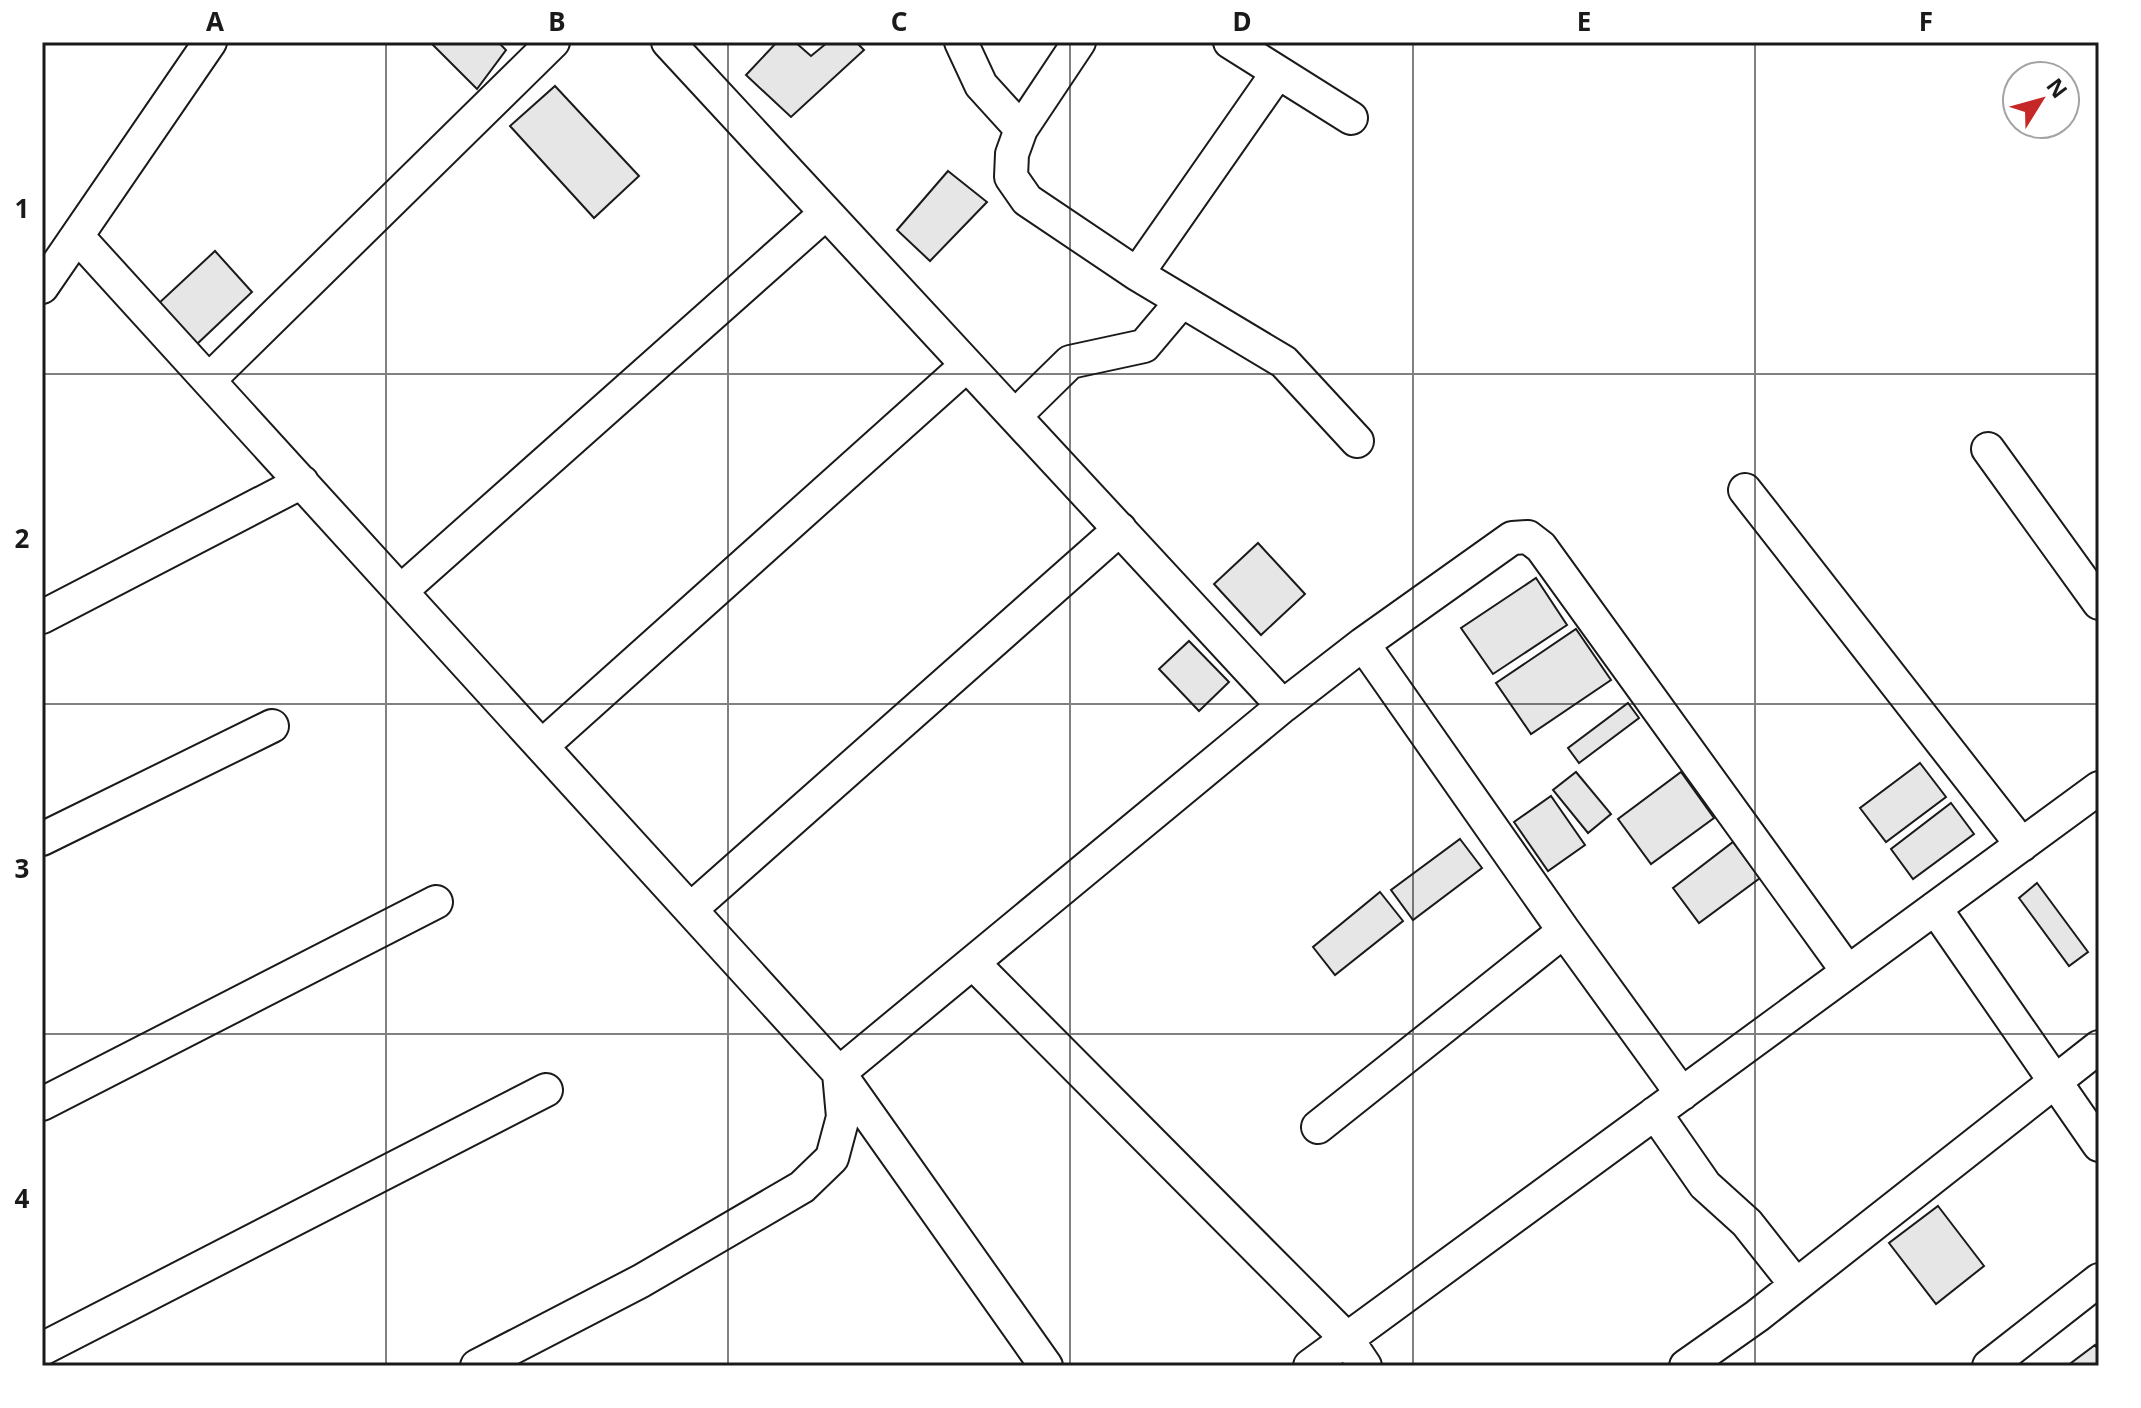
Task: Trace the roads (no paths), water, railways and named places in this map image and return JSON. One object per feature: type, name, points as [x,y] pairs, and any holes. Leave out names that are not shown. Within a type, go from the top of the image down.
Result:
[{"type":"street","points":[[42,287],[210,42]]},
{"type":"street","points":[[209,380],[553,42]]},
{"type":"street","points":[[668,42],[1283,706]]},
{"type":"street","points":[[961,42],[981,85],[1021,129]]},
{"type":"street","points":[[1079,42],[1021,129],[1012,154],[1011,177],[1027,200],[1137,274],[1284,362],[1357,441]]},
{"type":"street","points":[[1230,42],[1351,118]]},
{"type":"street","points":[[1137,274],[1278,72]]},
{"type":"street","points":[[401,591],[826,213]]},
{"type":"street","points":[[77,236],[839,1073],[1046,1366]]},
{"type":"street","points":[[1015,416],[1070,362],[1144,346],[1182,301]]},
{"type":"street","points":[[542,746],[967,365]]},
{"type":"street","points":[[1988,449],[2099,603]]},
{"type":"street","points":[[42,617],[302,482]]},
{"type":"street","points":[[1745,490],[2022,845]]},
{"type":"street","points":[[691,909],[1120,529]]},
{"type":"street","points":[[839,1073],[1283,706],[1363,644],[1512,538],[1528,537],[1541,547],[1848,972]]},
{"type":"street","points":[[1363,644],[1682,1094]]},
{"type":"street","points":[[42,839],[272,726]]},
{"type":"street","points":[[1310,1366],[2099,788]]},
{"type":"street","points":[[42,1104],[436,902]]},
{"type":"street","points":[[1935,908],[2099,1145]]},
{"type":"street","points":[[1318,1127],[1564,931]]},
{"type":"street","points":[[973,963],[1347,1339],[1365,1366]]},
{"type":"street","points":[[1686,1366],[1796,1285],[2099,1047]]},
{"type":"street","points":[[477,1366],[641,1281],[802,1187],[832,1158],[843,1117],[839,1073]]},
{"type":"street","points":[[42,1349],[546,1090]]},
{"type":"street","points":[[1655,1113],[1705,1185],[1747,1223],[1796,1285]]},
{"type":"street","points":[[1989,1366],[2099,1280]]}]
